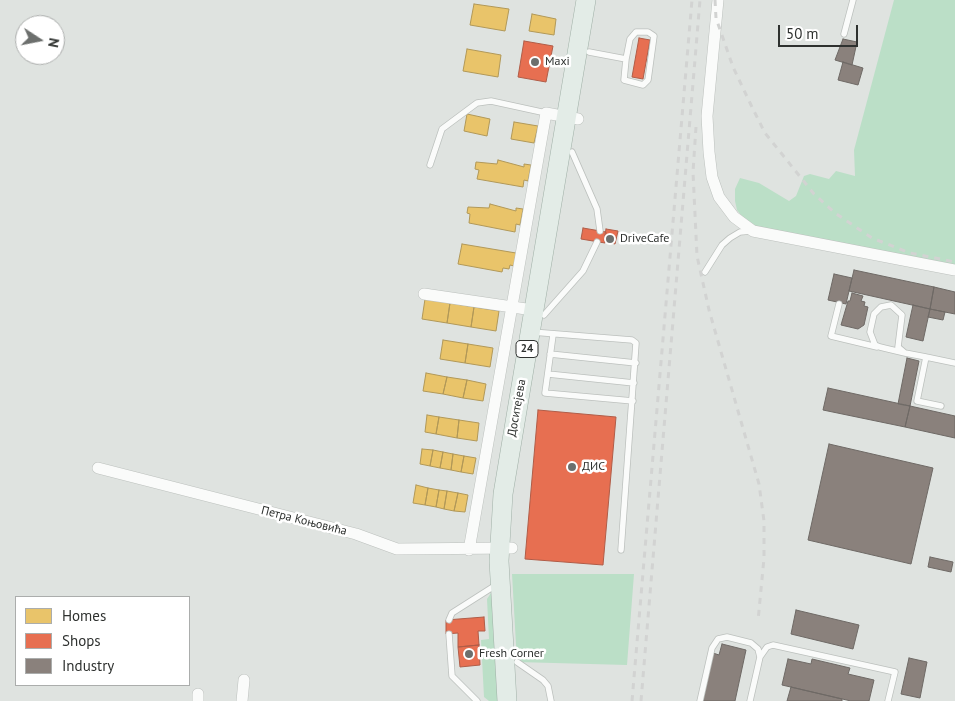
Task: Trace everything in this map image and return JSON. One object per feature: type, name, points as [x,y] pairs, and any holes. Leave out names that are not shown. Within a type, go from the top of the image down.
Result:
[{"type":"main road","name":"Доситејева","points":[[507,701],[500,583],[505,548],[507,465],[541,333],[539,313],[572,118],[586,0]]},
{"type":"main road","name":"Доситејева","points":[[539,313],[572,152],[572,118],[589,52],[598,0]]},
{"type":"main road","name":"Доситејева","points":[[505,548],[517,662],[519,701]]},
{"type":"street","points":[[718,0],[707,116],[712,177],[719,196],[734,217],[753,231],[955,270]]},
{"type":"street","points":[[469,550],[546,113],[572,118]]},
{"type":"street","points":[[424,294],[539,313]]},
{"type":"street","name":"Петра Коњовића","points":[[98,468],[356,534],[394,549],[469,550],[505,548]]},
{"type":"street","points":[[242,701],[244,680]]},
{"type":"lane","points":[[844,34],[853,0]]},
{"type":"lane","points":[[636,32],[648,32],[654,36],[648,80],[643,85],[624,80],[626,58],[630,39],[636,32]]},
{"type":"lane","points":[[589,52],[626,58]]},
{"type":"lane","points":[[430,165],[442,129],[477,103],[491,101],[546,113]]},
{"type":"lane","points":[[572,152],[597,209],[600,231]]},
{"type":"lane","points":[[705,272],[722,245],[730,238],[740,232],[753,231]]},
{"type":"lane","points":[[539,313],[583,271],[597,242]]},
{"type":"lane","points":[[839,304],[831,336],[955,363]]},
{"type":"lane","points":[[880,347],[870,336],[874,314],[881,307],[891,305],[902,315],[898,347],[905,353]]},
{"type":"lane","points":[[620,550],[633,401],[634,383],[636,363],[636,346],[632,340],[541,333],[550,354],[546,393],[633,401]]},
{"type":"lane","points":[[550,354],[636,363]]},
{"type":"lane","points":[[926,357],[917,401],[941,406]]},
{"type":"lane","points":[[548,374],[634,383]]},
{"type":"lane","points":[[449,620],[452,613],[500,583]]},
{"type":"lane","points":[[449,634],[452,676],[477,701]]},
{"type":"lane","points":[[700,701],[712,648],[718,638],[751,643],[758,649],[760,657]]},
{"type":"lane","points":[[750,701],[760,657],[767,647],[773,645],[895,672],[888,701]]},
{"type":"lane","points":[[517,662],[543,680],[548,686],[551,701]]},
{"type":"green space","points":[[894,0],[955,0],[955,270],[753,231],[737,210],[735,189],[740,178],[759,183],[789,201],[796,196],[804,176],[810,174],[829,179],[836,171],[855,176],[854,150]]},
{"type":"green space","points":[[512,574],[634,574],[627,665],[517,662]]},
{"type":"green space","points":[[491,593],[498,701],[489,701],[484,697],[481,640],[489,639],[487,599]]},
{"type":"building: Homes","points":[[474,4],[509,9],[505,31],[470,25]]},
{"type":"building: Homes","points":[[532,14],[556,19],[554,35],[529,31]]},
{"type":"building: Homes","points":[[467,49],[501,55],[498,77],[463,71]]},
{"type":"building: Homes","points":[[467,114],[490,119],[487,136],[464,131]]},
{"type":"building: Homes","points":[[514,122],[538,126],[534,143],[511,139]]},
{"type":"building: Homes","points":[[498,160],[524,167],[524,164],[531,165],[528,181],[524,180],[523,187],[477,179],[479,170],[475,169],[476,162],[497,164]]},
{"type":"building: Homes","points":[[490,204],[516,211],[516,208],[523,209],[520,225],[516,224],[515,232],[469,223],[470,214],[467,213],[468,207],[489,208]]},
{"type":"building: Homes","points":[[462,244],[516,253],[514,266],[510,265],[509,269],[503,268],[502,272],[458,264]]},
{"type":"building: Homes","points":[[425,299],[450,303],[447,323],[422,319]]},
{"type":"building: Homes","points":[[450,303],[474,307],[471,327],[447,323]]},
{"type":"building: Homes","points":[[474,307],[499,311],[496,331],[471,327]]},
{"type":"building: Homes","points":[[443,340],[468,344],[465,363],[440,359]]},
{"type":"building: Homes","points":[[468,344],[493,348],[490,367],[465,363]]},
{"type":"building: Homes","points":[[426,373],[447,377],[443,394],[423,391]]},
{"type":"building: Homes","points":[[447,377],[467,380],[463,398],[443,394]]},
{"type":"building: Homes","points":[[467,380],[486,384],[483,401],[463,398]]},
{"type":"building: Homes","points":[[427,415],[439,417],[436,434],[425,432]]},
{"type":"building: Homes","points":[[439,417],[459,420],[457,438],[436,434]]},
{"type":"building: Homes","points":[[459,420],[479,423],[477,441],[457,438]]},
{"type":"building: Homes","points":[[422,449],[433,450],[430,466],[420,464]]},
{"type":"building: Homes","points":[[433,450],[443,452],[440,468],[430,466]]},
{"type":"building: Homes","points":[[443,452],[453,454],[451,470],[440,468]]},
{"type":"building: Homes","points":[[453,454],[464,456],[461,472],[451,470]]},
{"type":"building: Homes","points":[[464,456],[476,458],[473,474],[461,472]]},
{"type":"building: Homes","points":[[416,485],[428,488],[425,505],[413,503]]},
{"type":"building: Homes","points":[[428,488],[439,490],[436,507],[425,505]]},
{"type":"building: Homes","points":[[439,490],[447,491],[444,509],[436,507]]},
{"type":"building: Homes","points":[[447,491],[458,493],[454,511],[444,509]]},
{"type":"building: Homes","points":[[458,493],[468,495],[465,512],[454,511]]},
{"type":"building: Shops","points":[[639,38],[650,40],[643,79],[632,77]]},
{"type":"building: Shops","points":[[524,41],[553,46],[546,82],[518,77]]},
{"type":"building: Shops","points":[[583,228],[606,232],[605,243],[581,239]]},
{"type":"building: Shops","points":[[606,229],[618,231],[615,244],[604,241]]},
{"type":"building: Shops","name":"ДИС","points":[[538,410],[616,417],[603,565],[525,559]]},
{"type":"building: Shops","points":[[484,617],[485,631],[478,631],[479,645],[458,647],[458,633],[446,634],[446,620]]},
{"type":"building: Shops","points":[[479,645],[480,665],[460,667],[458,647]]},
{"type":"building: Industry","points":[[843,39],[857,42],[852,65],[835,60]]},
{"type":"building: Industry","points":[[843,62],[863,68],[858,85],[838,80]]},
{"type":"building: Industry","points":[[854,270],[934,287],[930,309],[849,291]]},
{"type":"building: Industry","points":[[834,274],[852,278],[846,304],[828,300]]},
{"type":"building: Industry","points":[[934,287],[955,292],[955,314],[930,309]]},
{"type":"building: Industry","points":[[852,293],[863,296],[861,301],[865,302],[864,306],[868,307],[864,325],[858,329],[841,325]]},
{"type":"building: Industry","points":[[913,305],[930,309],[923,341],[906,337]]},
{"type":"building: Industry","points":[[930,309],[945,312],[943,320],[928,317]]},
{"type":"building: Industry","points":[[907,358],[919,361],[910,406],[898,404]]},
{"type":"building: Industry","points":[[828,388],[910,406],[905,427],[823,410]]},
{"type":"building: Industry","points":[[910,406],[955,416],[955,438],[905,427]]},
{"type":"building: Industry","points":[[829,444],[933,468],[911,564],[808,540]]},
{"type":"building: Industry","points":[[930,557],[953,562],[951,572],[928,567]]},
{"type":"building: Industry","points":[[796,610],[859,625],[853,649],[791,634]]},
{"type":"building: Industry","points":[[722,644],[746,650],[735,701],[702,701],[713,653],[719,655]]},
{"type":"building: Industry","points":[[909,658],[927,662],[920,698],[901,694]]},
{"type":"building: Industry","points":[[788,659],[811,664],[812,659],[850,668],[848,674],[874,680],[869,701],[851,701],[782,685]]},
{"type":"building: Industry","points":[[791,687],[842,699],[842,701],[787,701]]},
{"type":"railway","points":[[632,701],[692,0]]},
{"type":"railway","points":[[641,701],[700,0]]},
{"type":"railway","points":[[715,0],[716,18],[733,67],[765,133],[814,194],[835,213],[872,238],[910,253],[955,262]]},
{"type":"railway","points":[[696,127],[693,172],[697,256],[709,310],[759,484],[764,521],[764,558],[758,621]]},
{"type":"place","name":"Maxi","points":[[535,62]]},
{"type":"place","name":"DriveCafe","points":[[610,239]]},
{"type":"place","name":"ДИС","points":[[572,467]]},
{"type":"place","name":"Fresh Corner","points":[[469,654]]}]
